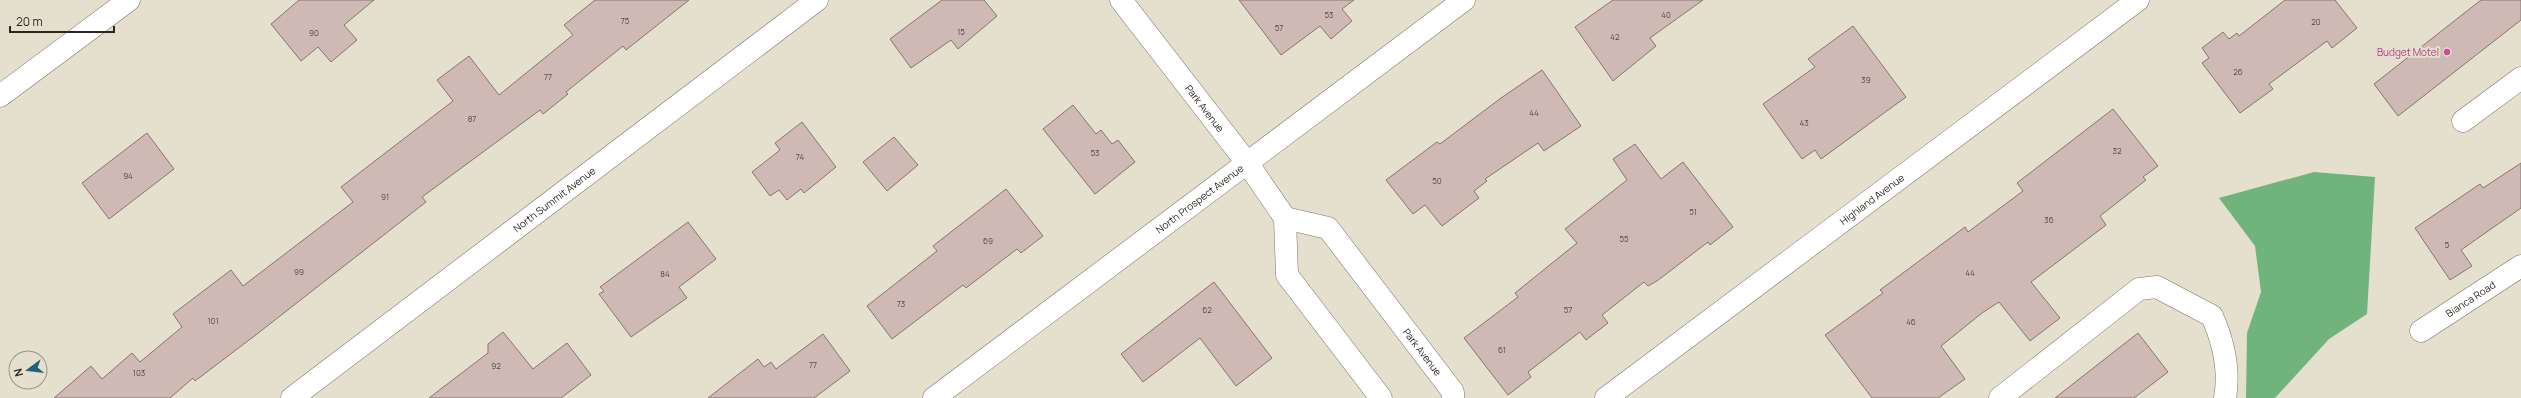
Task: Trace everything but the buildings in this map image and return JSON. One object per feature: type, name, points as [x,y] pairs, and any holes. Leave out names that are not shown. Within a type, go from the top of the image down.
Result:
[{"type":"street","points":[[0,96],[129,0]]},
{"type":"street","name":"North Summit Avenue","points":[[292,398],[817,0]]},
{"type":"street","name":"Park Avenue","points":[[1122,0],[1248,164],[1286,218],[1328,228],[1452,392],[1453,398]]},
{"type":"street","name":"North Prospect Avenue","points":[[934,398],[1248,164],[1464,0]]},
{"type":"street","name":"Highland Avenue","points":[[1606,398],[2138,0]]},
{"type":"street","points":[[2463,121],[2521,78]]},
{"type":"street","points":[[1286,218],[1287,275],[1381,398]]},
{"type":"street","name":"Bianca Road","points":[[2421,331],[2521,266]]},
{"type":"street","points":[[2000,398],[2139,289],[2157,287],[2212,316],[2221,338],[2226,367],[2225,398]]},
{"type":"green space","points":[[2314,172],[2375,177],[2367,314],[2329,339],[2275,398],[2246,398],[2247,333],[2261,292],[2255,246],[2219,198]]},
{"type":"place","name":"Budget Motel","points":[[2447,52]]}]
